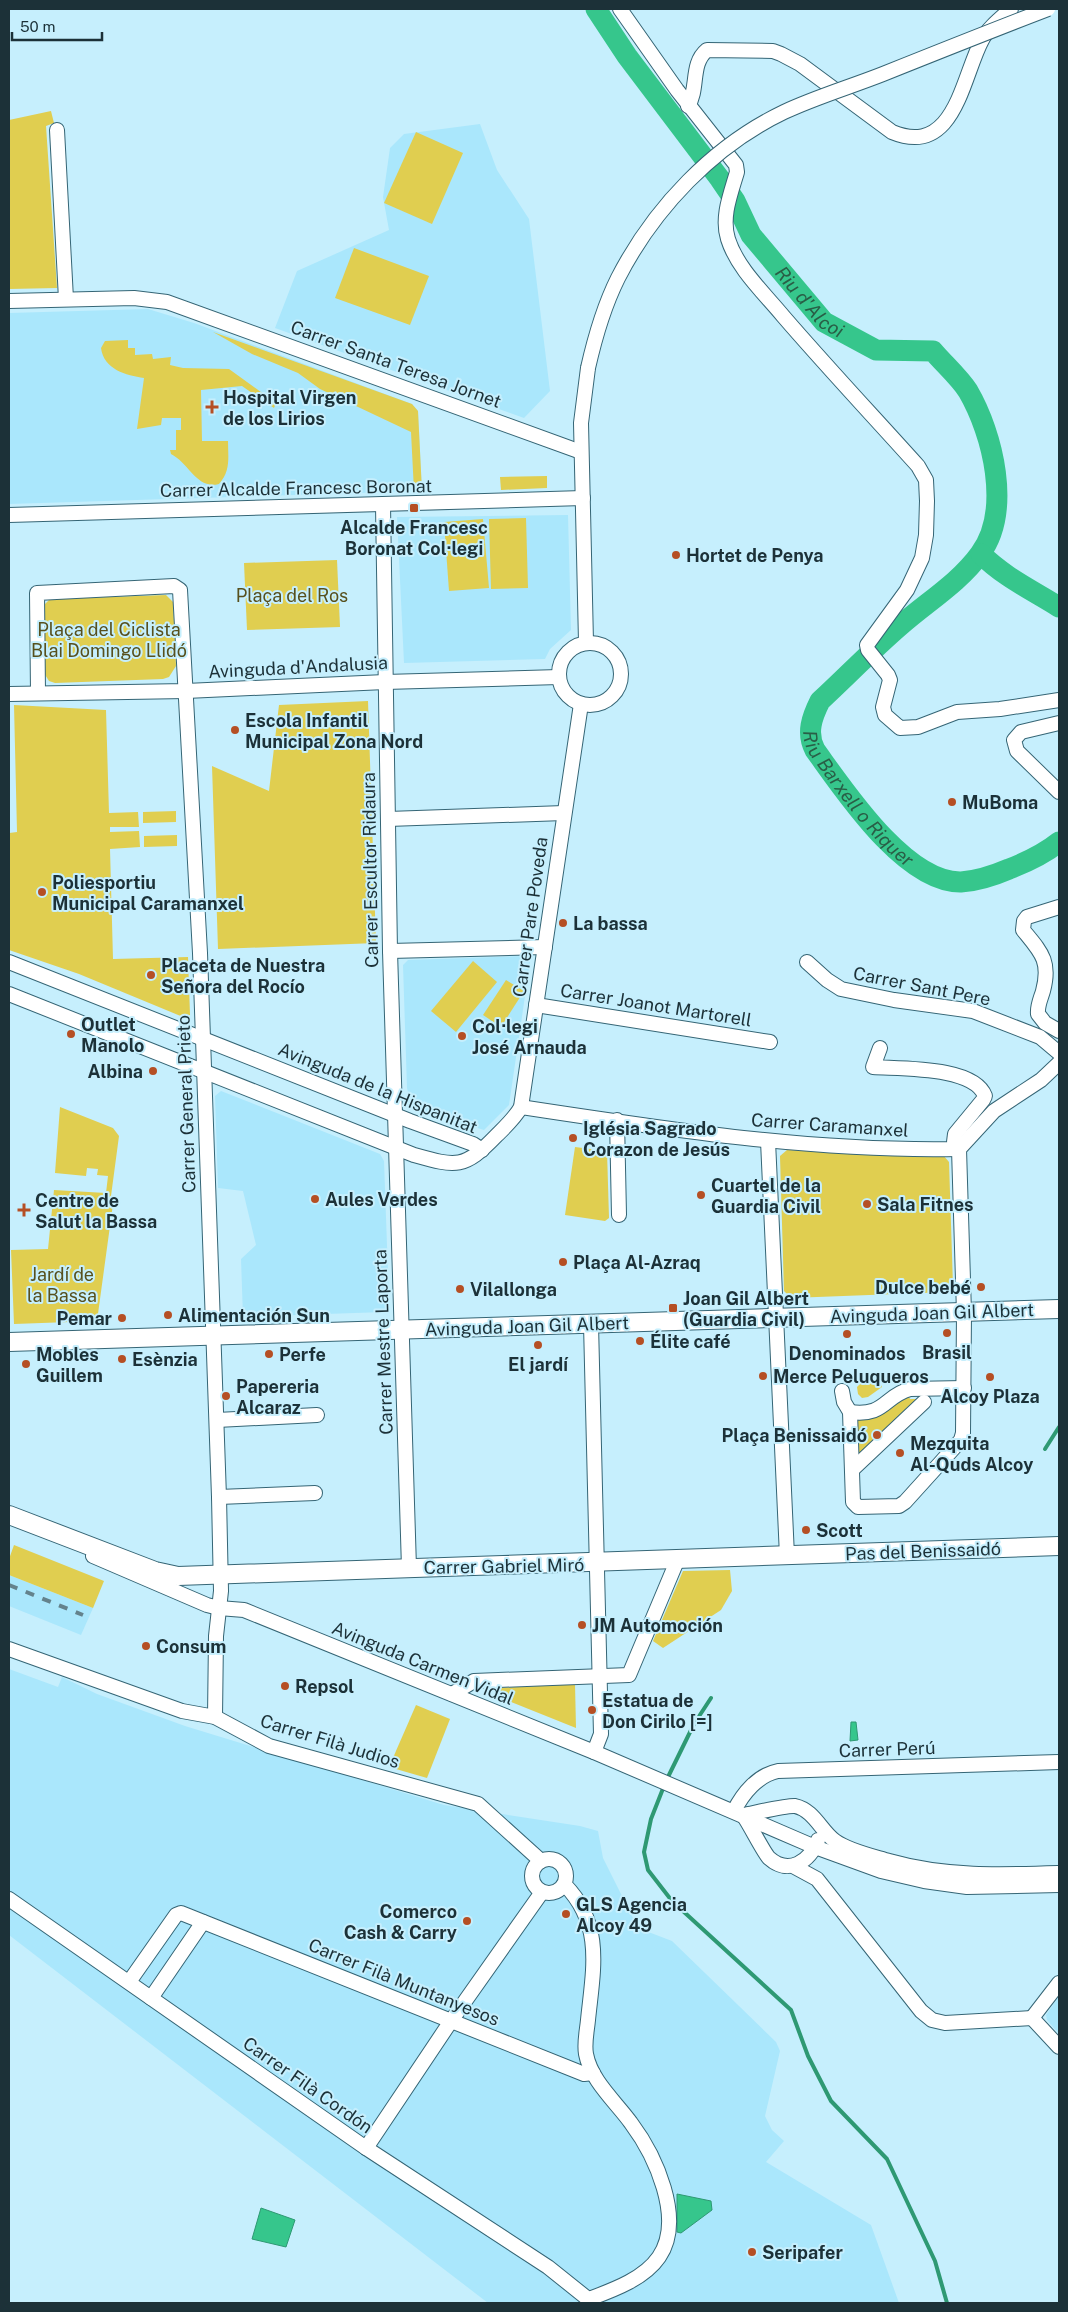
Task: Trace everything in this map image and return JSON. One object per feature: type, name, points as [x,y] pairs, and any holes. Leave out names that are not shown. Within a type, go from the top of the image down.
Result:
[{"type":"main road","name":"Avinguda Joan Gil Albert","points":[[9,1342],[1052,1309]]},
{"type":"main road","name":"Carrer Gabriel Miró","points":[[9,1515],[165,1575],[221,1576],[787,1556]]},
{"type":"main road","name":"Pas del Benissaidó","points":[[787,1556],[1059,1546]]},
{"type":"street","points":[[620,9],[688,106],[733,161],[736,172],[726,214],[728,240],[737,258],[756,283],[918,466],[926,480],[926,535],[922,558],[907,590],[867,645],[868,650],[888,675],[890,684],[883,707],[885,714],[900,728],[918,727],[957,712],[1000,710],[1059,700]]},
{"type":"street","points":[[688,106],[694,92],[698,61],[707,50],[773,51],[800,64],[892,132],[902,137],[921,137],[938,128],[949,116],[964,88],[983,38],[1011,9]]},
{"type":"street","points":[[586,642],[581,452],[582,408],[588,368],[606,307],[630,256],[664,209],[687,182],[713,159],[744,136],[783,113],[1048,9]]},
{"type":"street","points":[[57,130],[66,299]]},
{"type":"street","name":"Carrer Santa Teresa Jornet","points":[[9,301],[134,298],[166,302],[581,452]]},
{"type":"street","name":"Carrer Alcalde Francesc Boronat","points":[[9,515],[583,498]]},
{"type":"street","name":"Carrer Escultor Ridaura","points":[[383,505],[390,951],[395,1114]]},
{"type":"street","points":[[38,693],[37,593],[174,586],[181,592],[186,691]]},
{"type":"street","points":[[586,642],[600,644],[613,652],[620,665],[621,680],[615,693],[604,702],[581,704],[566,694],[559,677],[559,669],[565,654],[586,642]]},
{"type":"street","name":"Avinguda d'Andalusia","points":[[9,694],[186,691],[385,682],[559,677]]},
{"type":"street","name":"Carrer General Prieto","points":[[186,691],[203,1039],[217,1420],[221,1576],[216,1636],[215,1717]]},
{"type":"street","name":"Carrer Pare Poveda","points":[[521,1107],[581,704]]},
{"type":"street","points":[[1059,723],[1021,732],[1014,740],[1017,751],[1059,792]]},
{"type":"street","points":[[388,819],[564,813]]},
{"type":"street","points":[[1059,907],[1028,917],[1023,926],[1023,930],[1043,956],[1046,964],[1047,975],[1038,1014],[1045,1023],[1059,1030]]},
{"type":"street","points":[[390,951],[544,947]]},
{"type":"street","name":"Avinguda de la Hispanitat","points":[[9,962],[473,1144],[482,1150],[468,1161],[452,1164],[435,1161],[396,1148],[9,994]]},
{"type":"street","name":"Carrer Sant Pere","points":[[807,962],[827,980],[841,989],[894,1000],[973,1011],[1035,1035],[1059,1053]]},
{"type":"street","name":"Carrer Joanot Martorell","points":[[536,1005],[770,1042]]},
{"type":"street","points":[[842,1391],[844,1402],[850,1412],[853,1502],[858,1507],[899,1506],[905,1502],[961,1440],[964,1388],[964,1313],[959,1149],[954,1142],[955,1134],[985,1096],[983,1091],[959,1076],[944,1072],[873,1067],[880,1048]]},
{"type":"street","points":[[959,1149],[994,1111],[1042,1080],[1059,1063]]},
{"type":"street","points":[[482,1150],[514,1118],[521,1107]]},
{"type":"street","name":"Carrer Caramanxel","points":[[521,1107],[768,1141],[908,1150],[959,1149]]},
{"type":"street","name":"Carrer Mestre Laporta","points":[[395,1114],[409,1568]]},
{"type":"street","points":[[617,1120],[618,1215]]},
{"type":"street","points":[[768,1141],[787,1556]]},
{"type":"street","points":[[591,1324],[601,1734],[594,1752]]},
{"type":"street","points":[[850,1412],[864,1413],[877,1410],[903,1391],[910,1389],[964,1388]]},
{"type":"street","points":[[853,1469],[924,1402]]},
{"type":"street","points":[[217,1420],[317,1416]]},
{"type":"street","points":[[219,1497],[315,1493]]},
{"type":"street","name":"Avinguda Carmen Vidal","points":[[58,1535],[79,1551],[219,1608],[244,1610],[611,1759],[815,1847],[881,1871],[937,1883],[982,1887],[1059,1885]]},
{"type":"street","points":[[452,1694],[474,1681],[629,1675],[677,1561]]},
{"type":"street","name":"Carrer Filà Judios","points":[[9,1649],[182,1711],[215,1717],[236,1730],[269,1746],[478,1804],[541,1861]]},
{"type":"street","name":"Carrer Perú","points":[[739,1813],[742,1797],[751,1787],[767,1774],[778,1771],[1059,1762]]},
{"type":"street","points":[[831,1852],[818,1862],[807,1865],[776,1863],[769,1858],[762,1844],[739,1813],[797,1806],[810,1814],[839,1843],[911,1867],[975,1875],[1059,1873]]},
{"type":"street","points":[[762,1844],[762,1834],[765,1826],[781,1808]]},
{"type":"street","points":[[796,1865],[807,1859],[815,1847],[818,1834],[815,1820]]},
{"type":"street","points":[[565,1885],[557,1892],[542,1892],[534,1885],[532,1876],[536,1865],[541,1861],[550,1859],[560,1862],[566,1870],[565,1885],[584,1911],[593,1939],[594,1964],[586,2045],[593,2073],[631,2122],[650,2154],[663,2188],[669,2225],[663,2249],[650,2266],[626,2283],[591,2301]]},
{"type":"street","points":[[796,1865],[817,1879],[921,2011],[932,2020],[945,2023],[1032,2018],[1059,1982]]},
{"type":"street","points":[[366,2148],[542,1892]]},
{"type":"street","name":"Carrer Filà Cordón","points":[[9,1899],[366,2148],[548,2267],[591,2301]]},
{"type":"street","name":"Carrer Filà Muntanyesos","points":[[129,1982],[176,1915],[184,1914],[584,2074],[593,2073]]},
{"type":"street","points":[[151,1998],[203,1922]]},
{"type":"street","points":[[1032,2018],[1059,2047]]},
{"type":"shaded area","points":[[480,124],[497,170],[529,219],[550,391],[524,418],[275,328],[297,271],[389,230],[383,197],[390,148],[404,134]]},
{"type":"shaded area","name":"Hospital Virgen de los Lirios","points":[[148,309],[194,323],[412,404],[418,411],[422,491],[9,504],[9,313]]},
{"type":"shaded area","points":[[568,515],[571,630],[550,649],[545,659],[404,663],[397,517]]},
{"type":"shaded area","name":"Col·legi José Arnauda","points":[[525,956],[530,962],[509,1105],[484,1130],[407,1106],[409,1096],[407,1088],[403,965],[408,960]]},
{"type":"shaded area","name":"Aules Verdes","points":[[221,1091],[380,1154],[384,1161],[389,1301],[384,1312],[243,1317],[241,1259],[256,1245],[243,1191],[218,1188],[215,1096]]},
{"type":"shaded area","points":[[9,1575],[93,1608],[81,1635],[9,1606]]},
{"type":"shaded area","points":[[9,1669],[58,1687],[62,1677],[97,1694],[185,1726],[444,1805],[580,1826],[598,1831],[603,1858],[638,1928],[672,1941],[776,2042],[780,2051],[765,2116],[772,2130],[784,2141],[766,2162],[871,2225],[899,2303],[488,2303],[9,1935]]},
{"type":"shaded area","points":[[851,1722],[856,1722],[858,1740],[850,1741]]},
{"type":"shaded area","points":[[1059,1996],[1059,2034],[1047,2020],[1046,2015]]},
{"type":"shaded area","points":[[677,2194],[711,2201],[712,2210],[681,2233],[677,2232]]},
{"type":"shaded area","points":[[261,2208],[295,2220],[286,2247],[252,2239]]},
{"type":"green space","points":[[51,111],[54,123],[46,126],[57,288],[9,289],[9,120]]},
{"type":"green space","points":[[416,132],[463,153],[432,224],[384,203]]},
{"type":"green space","points":[[354,248],[429,276],[410,325],[335,298]]},
{"type":"green space","points":[[213,332],[412,404],[418,411],[422,491],[414,491],[411,432],[320,389],[298,373],[252,354]]},
{"type":"green space","points":[[128,340],[128,348],[135,348],[135,355],[152,354],[153,359],[171,357],[170,365],[183,368],[229,369],[276,403],[274,408],[242,386],[201,390],[202,441],[228,441],[227,469],[219,484],[211,485],[199,480],[171,454],[170,450],[176,450],[176,430],[181,430],[181,418],[162,418],[161,425],[137,429],[144,378],[123,373],[111,366],[106,362],[101,348],[105,341]]},
{"type":"green space","points":[[547,476],[547,488],[501,490],[500,477]]},
{"type":"green space","points":[[526,518],[528,588],[491,589],[489,519]]},
{"type":"green space","points":[[483,519],[489,588],[449,591],[444,522]]},
{"type":"green space","name":"Plaça del Ros","points":[[337,560],[340,627],[247,630],[244,563]]},
{"type":"green space","name":"Plaça del Ciclista Blai Domingo Llidó","points":[[166,595],[173,602],[176,666],[169,677],[163,679],[55,683],[49,681],[44,673],[43,606],[50,599]]},
{"type":"green space","points":[[368,701],[376,943],[218,949],[212,766],[269,791],[279,705]]},
{"type":"green space","points":[[14,705],[106,710],[109,813],[138,812],[139,827],[110,827],[110,832],[139,831],[140,847],[110,849],[113,959],[188,957],[190,1015],[183,1017],[79,974],[9,950],[9,833],[17,832]]},
{"type":"green space","points":[[176,811],[176,822],[143,823],[143,812]]},
{"type":"green space","points":[[177,835],[177,846],[144,847],[144,836]]},
{"type":"green space","points":[[473,961],[497,982],[456,1032],[431,1011]]},
{"type":"green space","points":[[506,980],[524,991],[501,1027],[483,1015]]},
{"type":"green space","name":"Jardí de la Bassa","points":[[60,1107],[113,1128],[119,1136],[111,1196],[113,1204],[97,1321],[14,1324],[11,1250],[48,1249],[54,1190],[106,1193],[108,1176],[97,1175],[98,1169],[87,1168],[86,1176],[55,1173]]},
{"type":"green space","points":[[575,1147],[607,1151],[609,1218],[605,1221],[565,1215]]},
{"type":"green space","points":[[787,1150],[943,1155],[949,1162],[953,1286],[948,1292],[791,1298],[784,1291],[780,1156]]},
{"type":"green space","points":[[863,1381],[879,1381],[882,1387],[868,1397],[862,1398],[858,1394],[857,1387]]},
{"type":"green space","points":[[908,1395],[910,1399],[920,1399],[859,1454],[856,1451],[857,1419]]},
{"type":"green space","points":[[14,1545],[104,1581],[93,1608],[9,1575],[9,1559]]},
{"type":"green space","points":[[730,1570],[732,1591],[721,1610],[663,1648],[653,1641],[683,1571]]},
{"type":"green space","points":[[575,1684],[576,1728],[494,1695],[497,1688]]},
{"type":"green space","points":[[416,1705],[450,1719],[427,1778],[389,1767]]},
{"type":"waterway","name":"Riu d'Alcoi","points":[[596,9],[627,56],[720,179],[735,201],[751,235],[824,322],[876,350],[933,351],[968,391],[985,429],[991,450],[997,495],[995,516],[990,536],[980,554],[962,574],[891,634],[820,701],[811,725],[812,744],[815,750],[859,810],[878,831],[898,851],[919,867],[940,878],[961,882],[986,877],[1029,861],[1059,842]]},
{"type":"waterway","points":[[981,554],[1009,576],[1059,607]]},
{"type":"waterway","points":[[1045,1449],[1059,1427]]},
{"type":"waterway","points":[[667,1779],[694,1724],[711,1698]]},
{"type":"waterway","points":[[664,1786],[651,1819],[644,1852],[648,1870],[672,1901],[791,2010],[808,2056],[831,2101],[887,2159],[935,2261],[947,2303]]},
{"type":"railway","points":[[9,1585],[83,1615]]},
{"type":"place","name":"Hospital Virgen de los Lirios","points":[[212,407]]},
{"type":"place","name":"Alcalde Francesc Boronat Col·legi","points":[[414,508]]},
{"type":"place","name":"Hortet de Penya","points":[[676,555]]},
{"type":"place","name":"Escola Infantil Municipal Zona Nord","points":[[235,730]]},
{"type":"place","name":"MuBoma","points":[[952,802]]},
{"type":"place","name":"Poliesportiu Municipal Caramanxel","points":[[42,892]]},
{"type":"place","name":"La bassa","points":[[563,923]]},
{"type":"place","name":"Placeta de Nuestra Señora del Rocío","points":[[151,975]]},
{"type":"place","name":"Outlet Manolo","points":[[71,1034]]},
{"type":"place","name":"Col·legi José Arnauda","points":[[462,1036]]},
{"type":"place","name":"Albina","points":[[153,1071]]},
{"type":"place","name":"Iglésia Sagrado Corazon de Jesús","points":[[573,1138]]},
{"type":"place","name":"Cuartel de la Guardia Civil","points":[[701,1195]]},
{"type":"place","name":"Aules Verdes","points":[[315,1199]]},
{"type":"place","name":"Sala Fitnes","points":[[867,1204]]},
{"type":"place","name":"Centre de Salut la Bassa","points":[[24,1210]]},
{"type":"place","name":"Plaça Al-Azraq","points":[[563,1262]]},
{"type":"place","name":"Dulce bebé","points":[[981,1287]]},
{"type":"place","name":"Vilallonga","points":[[460,1289]]},
{"type":"place","name":"Joan Gil Albert (Guardia Civil)","points":[[673,1308]]},
{"type":"place","name":"Alimentación Sun","points":[[168,1315]]},
{"type":"place","name":"Pemar","points":[[122,1318]]},
{"type":"place","name":"Brasil","points":[[947,1333]]},
{"type":"place","name":"Denominados","points":[[847,1334]]},
{"type":"place","name":"Élite café","points":[[640,1341]]},
{"type":"place","name":"El jardí","points":[[538,1345]]},
{"type":"place","name":"Perfe","points":[[269,1354]]},
{"type":"place","name":"Esènzia","points":[[122,1359]]},
{"type":"place","name":"Mobles Guillem","points":[[26,1364]]},
{"type":"place","name":"Merce Peluqueros","points":[[763,1376]]},
{"type":"place","name":"Alcoy Plaza","points":[[990,1377]]},
{"type":"place","name":"Papereria Alcaraz","points":[[226,1396]]},
{"type":"place","name":"Plaça Benissaidó","points":[[877,1435]]},
{"type":"place","name":"Mezquita Al-Quds Alcoy","points":[[900,1453]]},
{"type":"place","name":"Scott","points":[[806,1530]]},
{"type":"place","name":"JM Automoción","points":[[582,1625]]},
{"type":"place","name":"Consum","points":[[146,1646]]},
{"type":"place","name":"Repsol","points":[[285,1686]]},
{"type":"place","name":"Estatua de Don Cirilo [=]","points":[[592,1710]]},
{"type":"place","name":"GLS Agencia Alcoy 49","points":[[566,1914]]},
{"type":"place","name":"Comerco Cash & Carry","points":[[467,1921]]},
{"type":"place","name":"Seripafer","points":[[752,2252]]},
{"type":"water label","name":"Riu Barxell o Riquer","points":[[866,794]]}]
